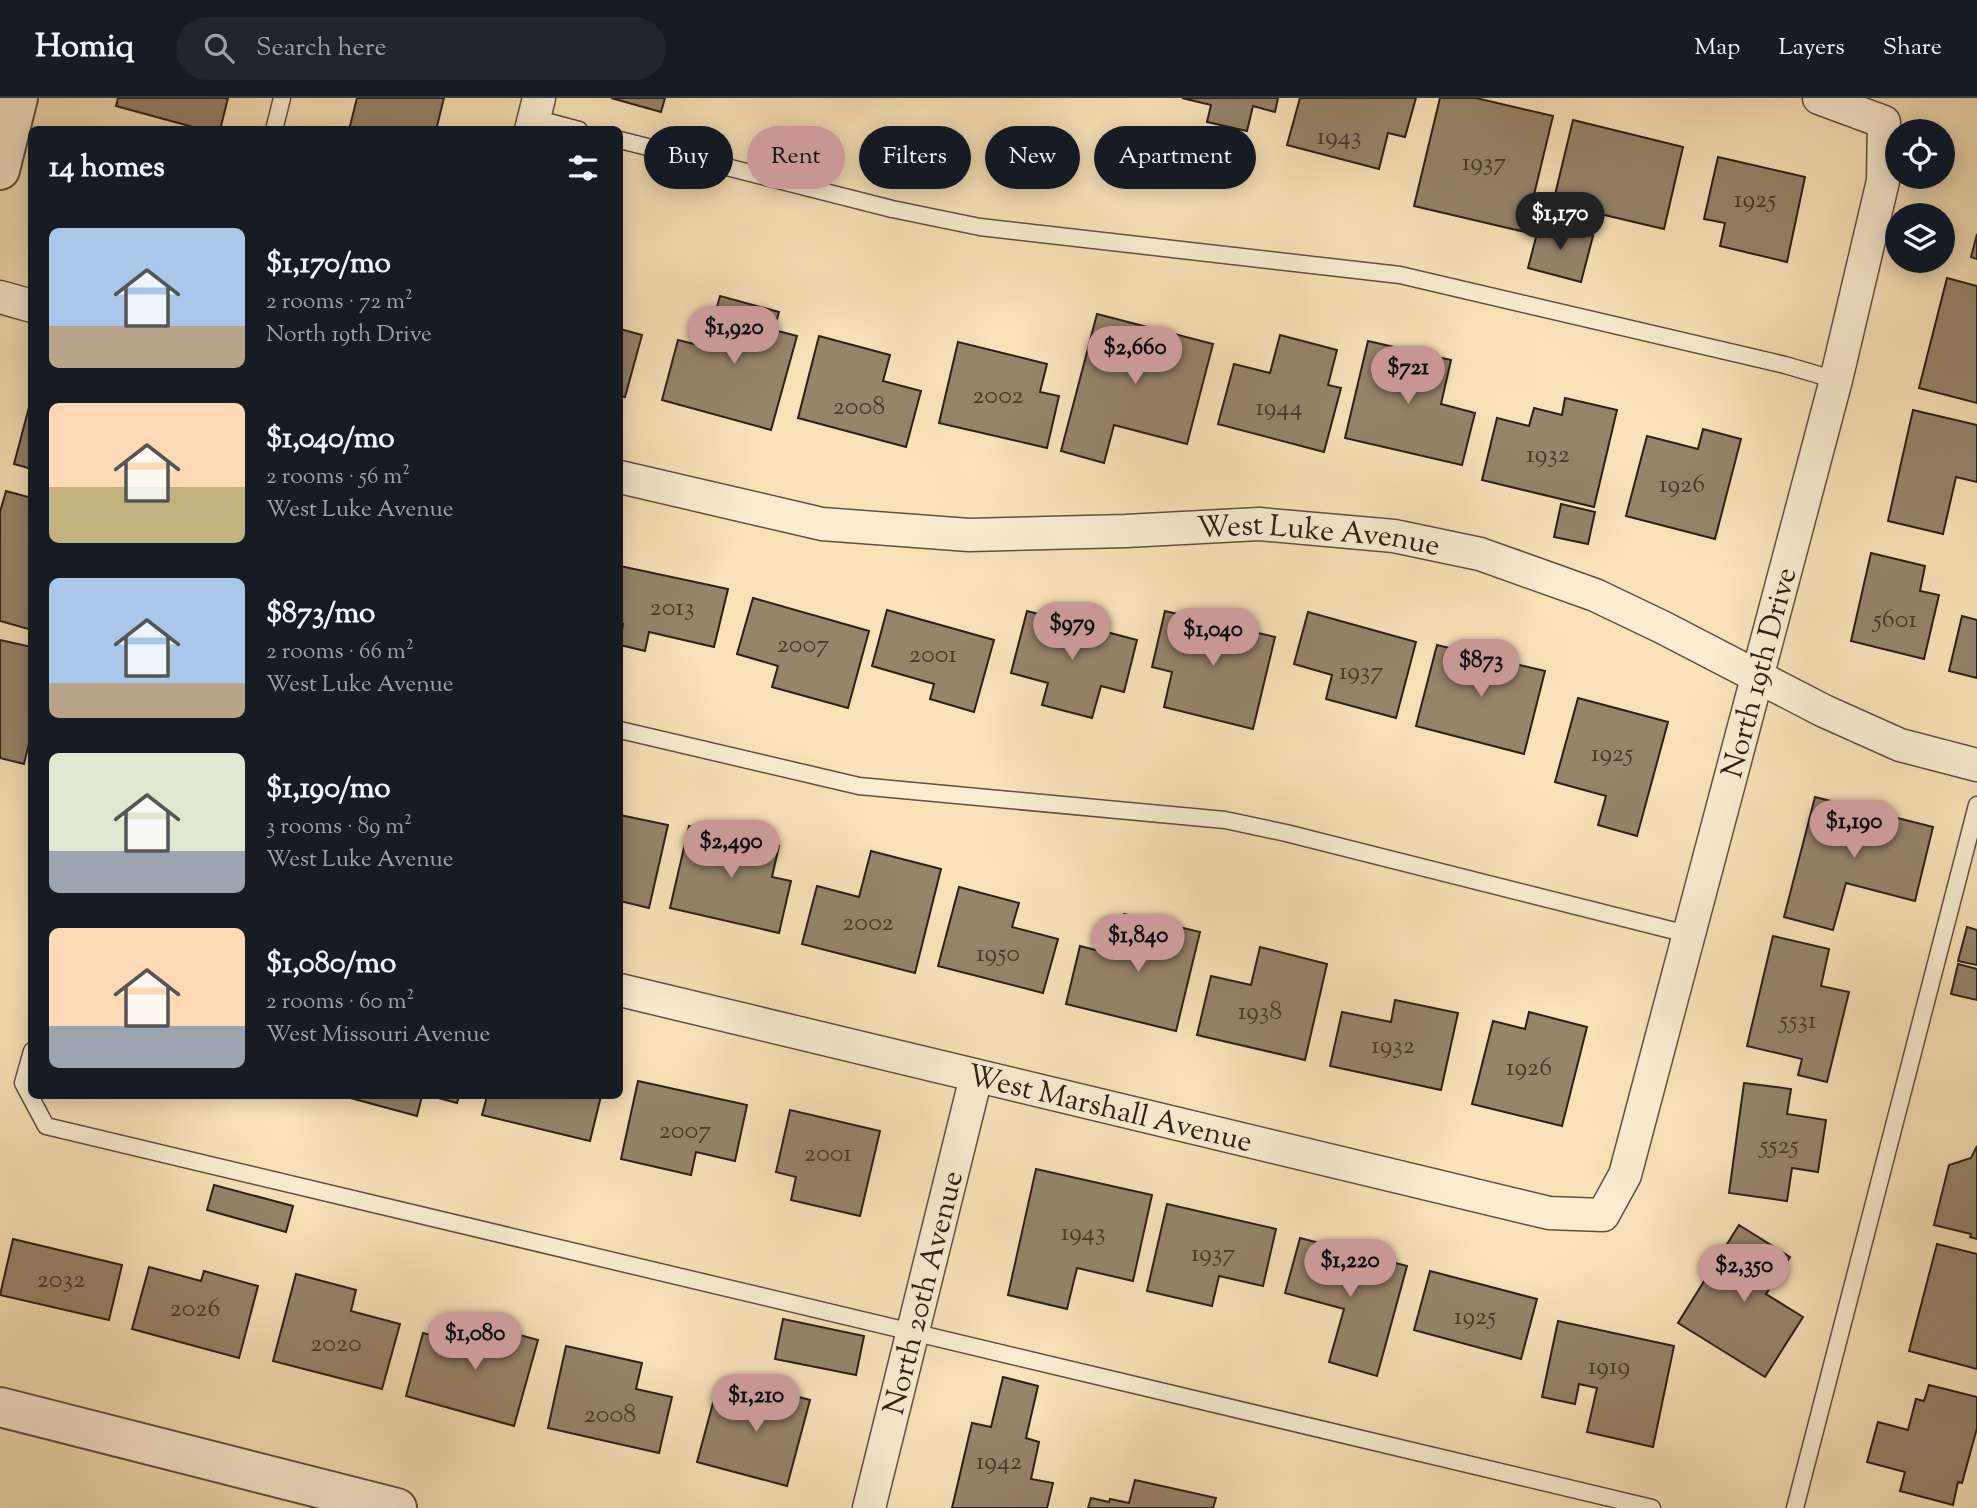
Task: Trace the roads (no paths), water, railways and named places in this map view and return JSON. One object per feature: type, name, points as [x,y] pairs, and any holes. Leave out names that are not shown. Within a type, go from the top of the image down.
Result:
[{"type":"street","points":[[0,170],[18,98]]},
{"type":"street","name":"North 19th Drive","points":[[1603,1215],[1625,1175],[1836,380],[1883,181],[1884,122],[1819,98]]},
{"type":"street","points":[[0,297],[28,305]]},
{"type":"street","name":"West Luke Avenue","points":[[623,478],[822,524],[969,535],[1259,524],[1394,536],[1480,554],[1595,595],[1824,711],[1900,745],[1977,765]]},
{"type":"street","name":"West Marshall Avenue","points":[[623,991],[1549,1213],[1603,1215]]},
{"type":"street","name":"North 20th Avenue","points":[[869,1508],[976,1077]]},
{"type":"street","points":[[0,1407],[397,1508]]},
{"type":"lane","points":[[275,126],[282,98]]},
{"type":"lane","points":[[535,115],[567,126]]},
{"type":"lane","points":[[623,141],[892,209],[980,227],[1399,275],[1785,365],[1836,380]]},
{"type":"lane","points":[[623,731],[859,786],[1224,820],[1286,833],[1687,934]]},
{"type":"lane","points":[[1795,1508],[1977,805]]},
{"type":"lane","points":[[28,1065],[23,1083],[28,1092]]},
{"type":"lane","points":[[32,1099],[46,1126],[1652,1508]]}]
